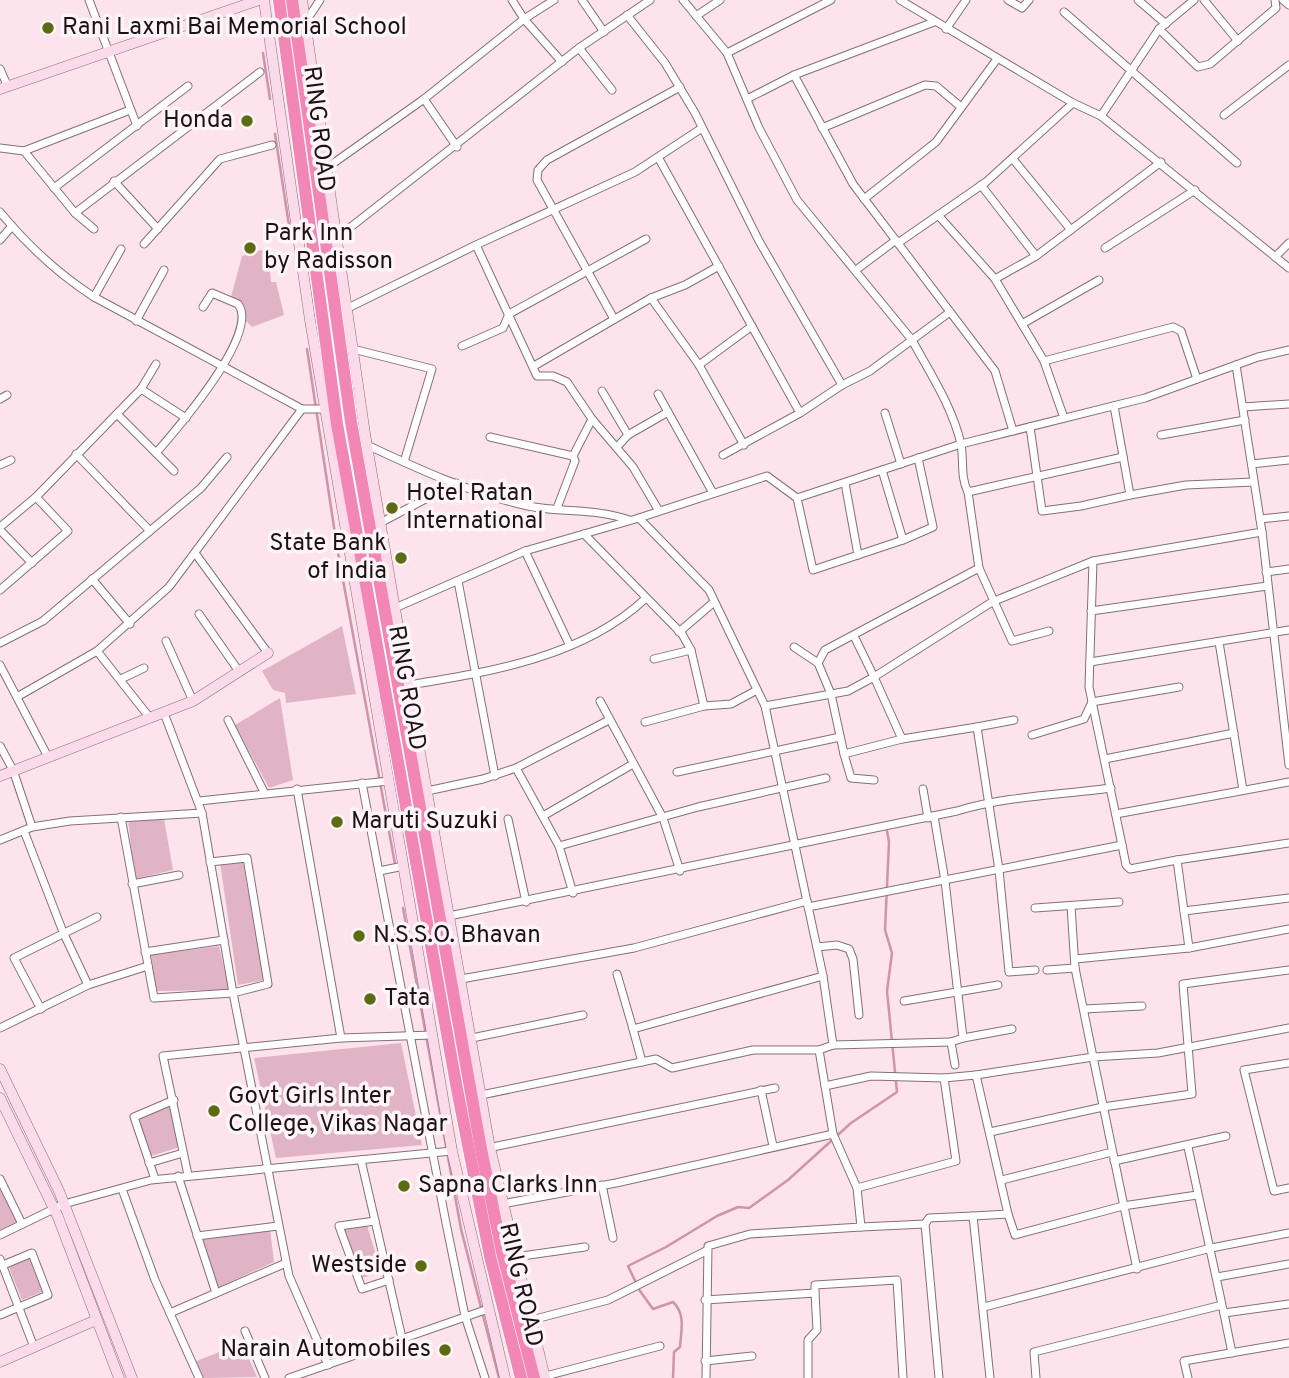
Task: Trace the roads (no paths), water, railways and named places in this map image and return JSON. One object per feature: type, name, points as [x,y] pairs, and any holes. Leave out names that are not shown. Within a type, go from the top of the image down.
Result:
[{"type":"highway","name":"RING ROAD","points":[[279,0],[317,315],[337,424],[406,866],[491,1256],[521,1378]]},
{"type":"highway","name":"RING ROAD","points":[[292,0],[339,338],[485,1148],[536,1378]]},
{"type":"street","points":[[89,0],[137,126]]},
{"type":"street","points":[[0,69],[4,88],[261,0],[317,315],[315,410],[406,866],[467,1316],[485,1378]]},
{"type":"street","points":[[302,0],[367,445],[461,979],[466,1039],[481,1095],[485,1148],[515,1257],[525,1321],[545,1378]]},
{"type":"street","points":[[306,21],[320,0]]},
{"type":"street","points":[[512,0],[524,19],[562,62]]},
{"type":"street","points":[[582,0],[604,32]]},
{"type":"street","points":[[338,237],[457,147],[579,48],[650,0]]},
{"type":"street","points":[[684,0],[727,52],[797,200],[912,340],[945,399],[961,444],[964,484],[968,492],[979,568],[992,602],[1012,641],[1049,631]]},
{"type":"street","points":[[696,16],[720,0]]},
{"type":"street","points":[[727,52],[831,0]]},
{"type":"street","points":[[900,0],[1073,103],[1101,116],[1289,268]]},
{"type":"street","points":[[946,29],[966,0]]},
{"type":"street","points":[[1008,0],[1022,8],[1029,0]]},
{"type":"street","points":[[1138,0],[1198,67],[1210,64],[1276,8],[1275,0]]},
{"type":"street","points":[[1101,116],[1162,26],[1194,0]]},
{"type":"street","points":[[1204,0],[1237,41]]},
{"type":"street","points":[[1283,0],[1289,5]]},
{"type":"street","points":[[327,167],[424,99],[524,19],[551,1]]},
{"type":"street","points":[[1064,12],[1237,163]]},
{"type":"street","points":[[627,15],[666,63],[680,87],[759,241],[842,385]]},
{"type":"street","points":[[747,99],[794,75],[933,22]]},
{"type":"street","points":[[579,48],[612,90]]},
{"type":"street","points":[[864,199],[936,142],[997,59]]},
{"type":"street","points":[[1224,115],[1289,65]]},
{"type":"street","points":[[75,213],[260,72]]},
{"type":"street","points":[[794,75],[864,199],[995,371],[1013,431]]},
{"type":"street","points":[[822,128],[925,85],[936,86],[961,107]]},
{"type":"street","points":[[54,188],[188,86]]},
{"type":"street","points":[[614,319],[556,209],[537,180],[538,170],[547,160],[680,87]]},
{"type":"street","points":[[424,99],[457,147]]},
{"type":"street","points":[[856,271],[981,185],[1073,103]]},
{"type":"street","points":[[0,148],[24,151],[130,110]]},
{"type":"street","points":[[339,338],[348,308],[476,245],[635,172],[702,128]]},
{"type":"street","points":[[144,244],[220,159],[272,145]]},
{"type":"street","points":[[24,151],[75,213],[94,229]]},
{"type":"street","points":[[658,157],[800,413]]},
{"type":"street","points":[[1013,159],[1071,230]]},
{"type":"street","points":[[995,279],[1037,256],[1161,162]]},
{"type":"street","points":[[114,181],[158,229]]},
{"type":"street","points":[[981,185],[1037,256]]},
{"type":"street","points":[[1105,248],[1195,190]]},
{"type":"street","points":[[0,212],[32,250],[68,280],[94,297],[136,321],[315,410]]},
{"type":"street","points":[[938,215],[995,279],[1044,361],[1064,418]]},
{"type":"street","points":[[0,240],[12,226]]},
{"type":"street","points":[[462,346],[503,328],[509,314],[646,239]]},
{"type":"street","points":[[1275,257],[1289,243]]},
{"type":"street","points":[[476,245],[537,376],[553,376],[567,382],[592,419],[617,447],[659,511]]},
{"type":"street","points":[[94,297],[121,249]]},
{"type":"street","points":[[534,366],[651,298],[685,285],[719,267]]},
{"type":"street","points":[[136,321],[164,271]]},
{"type":"street","points":[[1022,324],[1099,280]]},
{"type":"street","points":[[156,453],[186,418],[223,365],[239,333],[241,307],[212,293],[203,307]]},
{"type":"street","points":[[651,298],[699,365],[744,444]]},
{"type":"street","points":[[723,455],[870,371],[950,312]]},
{"type":"street","points":[[699,365],[752,326]]},
{"type":"street","points":[[1044,361],[1173,327],[1181,331],[1197,379]]},
{"type":"street","points":[[354,349],[432,369],[404,462]]},
{"type":"street","points":[[797,498],[961,444],[1114,406],[1289,350]]},
{"type":"street","points":[[32,563],[0,529],[36,497],[141,389],[156,364]]},
{"type":"street","points":[[1236,365],[1262,532],[1289,765]]},
{"type":"street","points":[[141,389],[186,418]]},
{"type":"street","points":[[603,391],[628,435]]},
{"type":"street","points":[[658,394],[713,494]]},
{"type":"street","points":[[1242,407],[1289,404]]},
{"type":"street","points":[[1114,406],[1130,495]]},
{"type":"street","points":[[17,697],[97,651],[176,580],[195,553],[315,410]]},
{"type":"street","points":[[617,447],[628,435],[668,412]]},
{"type":"street","points":[[885,413],[901,464]]},
{"type":"street","points":[[117,414],[174,471]]},
{"type":"street","points":[[557,509],[575,461],[573,456],[592,419]]},
{"type":"street","points":[[1161,435],[1245,420]]},
{"type":"street","points":[[1030,427],[1042,511],[1186,485],[1254,482]]},
{"type":"street","points":[[490,437],[573,456]]},
{"type":"street","points":[[367,445],[456,483],[522,505],[613,514],[629,520]]},
{"type":"street","points":[[76,454],[150,531]]},
{"type":"street","points":[[0,643],[43,621],[201,488],[227,457]]},
{"type":"street","points":[[968,492],[1123,457]]},
{"type":"street","points":[[395,608],[525,551],[639,518],[767,475],[797,498],[813,570],[903,540],[933,527],[918,458]]},
{"type":"street","points":[[0,466],[11,460]]},
{"type":"street","points":[[1252,464],[1289,460]]},
{"type":"street","points":[[882,470],[903,540]]},
{"type":"street","points":[[845,482],[858,555]]},
{"type":"street","points":[[380,523],[456,483]]},
{"type":"street","points":[[0,590],[68,531],[36,497]]},
{"type":"street","points":[[1260,519],[1289,516]]},
{"type":"street","points":[[639,518],[709,590],[765,706],[823,976],[833,1045]]},
{"type":"street","points":[[765,706],[848,691],[992,602],[1093,561],[1262,532]]},
{"type":"street","points":[[584,534],[679,632],[691,650],[704,706]]},
{"type":"street","points":[[525,551],[569,644]]},
{"type":"street","points":[[0,776],[193,701],[268,653],[195,553]]},
{"type":"street","points":[[1093,561],[1090,662],[1092,702],[1126,865],[1130,869],[1289,843]]},
{"type":"street","points":[[818,663],[825,650],[979,568]]},
{"type":"street","points":[[1266,572],[1289,569]]},
{"type":"street","points":[[92,579],[130,624]]},
{"type":"street","points":[[458,581],[495,776]]},
{"type":"street","points":[[1091,611],[1267,586]]},
{"type":"street","points":[[408,685],[517,666],[623,620],[646,598]]},
{"type":"street","points":[[679,632],[714,602]]},
{"type":"street","points":[[199,614],[238,670]]},
{"type":"street","points":[[1090,662],[1289,630]]},
{"type":"street","points":[[854,636],[902,738]]},
{"type":"street","points":[[166,641],[193,701]]},
{"type":"street","points":[[1219,642],[1243,790]]},
{"type":"street","points":[[794,647],[818,663],[831,694],[852,778],[874,780]]},
{"type":"street","points":[[654,659],[691,650]]},
{"type":"street","points":[[97,651],[150,718]]},
{"type":"street","points":[[0,665],[48,757]]},
{"type":"street","points":[[121,680],[144,668]]},
{"type":"street","points":[[1280,684],[1289,683]]},
{"type":"street","points":[[1092,702],[1179,687]]},
{"type":"street","points":[[645,722],[704,706],[731,704],[757,690]]},
{"type":"street","points":[[600,701],[663,818],[680,871]]},
{"type":"street","points":[[1032,735],[1084,719],[1092,702]]},
{"type":"street","points":[[164,713],[202,813],[243,1048],[286,1263],[328,1365]]},
{"type":"street","points":[[228,720],[264,792]]},
{"type":"street","points":[[427,791],[495,776],[516,768],[609,720]]},
{"type":"street","points":[[844,754],[902,738],[1014,720]]},
{"type":"street","points":[[977,727],[990,801],[1009,972],[1035,970]]},
{"type":"street","points":[[1105,759],[1234,733]]},
{"type":"street","points":[[677,772],[840,737]]},
{"type":"street","points":[[0,746],[13,771],[32,827]]},
{"type":"street","points":[[543,816],[633,764]]},
{"type":"street","points":[[516,768],[559,846],[573,893]]},
{"type":"street","points":[[559,846],[698,807],[826,778]]},
{"type":"street","points":[[199,801],[387,781]]},
{"type":"street","points":[[1116,814],[1289,782]]},
{"type":"street","points":[[362,783],[382,870],[407,1034],[444,1152],[505,1378]]},
{"type":"street","points":[[449,916],[680,871],[931,817],[990,801],[1111,788]]},
{"type":"street","points":[[297,789],[341,1038]]},
{"type":"street","points":[[923,789],[945,881],[963,1038]]},
{"type":"street","points":[[0,840],[32,827],[121,817],[202,813]]},
{"type":"street","points":[[121,817],[154,998],[233,993],[268,984],[247,859],[210,862]]},
{"type":"street","points":[[508,819],[526,902]]},
{"type":"street","points":[[24,831],[63,932],[88,985]]},
{"type":"street","points":[[461,979],[634,948],[808,904],[945,881],[1122,845]]},
{"type":"street","points":[[1177,860],[1189,948]]},
{"type":"street","points":[[382,870],[406,866]]},
{"type":"street","points":[[132,884],[179,875]]},
{"type":"street","points":[[1184,911],[1289,898]]},
{"type":"street","points":[[1035,908],[1119,902]]},
{"type":"street","points":[[1071,906],[1075,968],[1137,1269]]},
{"type":"street","points":[[41,1009],[14,958],[63,932],[97,918]]},
{"type":"street","points":[[1075,959],[1189,948],[1289,929]]},
{"type":"street","points":[[145,952],[224,940]]},
{"type":"street","points":[[817,947],[837,945],[849,948],[853,959],[859,1016]]},
{"type":"street","points":[[0,1028],[88,985],[148,966]]},
{"type":"street","points":[[1047,970],[1075,968]]},
{"type":"street","points":[[990,1132],[1103,1107],[1192,1094],[1183,984],[1289,970]]},
{"type":"street","points":[[617,974],[642,1062]]},
{"type":"street","points":[[633,1029],[823,976]]},
{"type":"street","points":[[904,1001],[960,994],[998,985]]},
{"type":"street","points":[[1084,1009],[1142,1006]]},
{"type":"street","points":[[466,1039],[583,1015]]},
{"type":"street","points":[[481,1095],[656,1059],[672,1068],[753,1050],[819,1050],[833,1045],[951,1042],[1012,1028]]},
{"type":"street","points":[[825,1086],[871,1076],[944,1078],[1093,1057],[1158,1053],[1289,1028]]},
{"type":"street","points":[[188,1175],[163,1056],[341,1038],[431,1035]]},
{"type":"street","points":[[951,1042],[955,1065]]},
{"type":"street","points":[[819,1050],[833,1134],[857,1188],[862,1227]]},
{"type":"street","points":[[1289,1063],[1244,1070],[1274,1191],[1289,1188]]},
{"type":"street","points":[[0,1069],[65,1204],[132,1378]]},
{"type":"street","points":[[976,1074],[1015,1235],[1123,1206],[1197,1195]]},
{"type":"street","points":[[857,1188],[956,1161],[944,1078]]},
{"type":"street","points":[[485,1148],[775,1088]]},
{"type":"street","points":[[761,1090],[773,1146]]},
{"type":"street","points":[[15,1099],[2,1101],[54,1208],[119,1378]]},
{"type":"street","points":[[155,1179],[134,1117],[174,1100]]},
{"type":"street","points":[[502,1204],[602,1185],[833,1134]]},
{"type":"street","points":[[1114,1161],[1188,1147],[1226,1136]]},
{"type":"street","points":[[1188,1147],[1232,1353]]},
{"type":"street","points":[[0,1235],[65,1204],[155,1179],[444,1152]]},
{"type":"street","points":[[1002,1180],[1112,1152]]},
{"type":"street","points":[[149,1163],[183,1153]]},
{"type":"street","points":[[30,1158],[41,1154]]},
{"type":"street","points":[[361,1160],[402,1338]]},
{"type":"street","points":[[178,1176],[216,1293]]},
{"type":"street","points":[[1,1182],[22,1224]]},
{"type":"street","points":[[602,1185],[613,1238]]},
{"type":"street","points":[[122,1189],[198,1378]]},
{"type":"street","points":[[940,1378],[925,1224],[929,1218],[1008,1214]]},
{"type":"street","points":[[973,1216],[990,1378]]},
{"type":"street","points":[[375,1221],[339,1226],[362,1289],[389,1280]]},
{"type":"street","points":[[525,1321],[608,1300],[639,1287],[706,1251],[713,1242],[750,1234],[925,1224]]},
{"type":"street","points":[[197,1236],[278,1226]]},
{"type":"street","points":[[984,1307],[1211,1248],[1289,1233]]},
{"type":"street","points":[[515,1257],[585,1247]]},
{"type":"street","points":[[706,1251],[706,1378]]},
{"type":"street","points":[[0,1315],[19,1308],[48,1295],[33,1253],[1,1262],[19,1308],[34,1348]]},
{"type":"street","points":[[170,1313],[286,1263]]},
{"type":"street","points":[[1217,1277],[1289,1264]]},
{"type":"street","points":[[808,1378],[808,1340],[817,1330],[815,1285],[897,1280],[903,1378]]},
{"type":"street","points":[[705,1300],[815,1293]]},
{"type":"street","points":[[1036,1378],[1034,1352],[1223,1309],[1289,1304]]},
{"type":"street","points":[[289,1378],[485,1310]]},
{"type":"street","points":[[0,1362],[96,1320]]},
{"type":"street","points":[[244,1331],[265,1378]]},
{"type":"street","points":[[1188,1378],[1184,1361],[1289,1343]]},
{"type":"street","points":[[536,1378],[545,1378],[660,1346]]},
{"type":"street","points":[[705,1361],[752,1356]]},
{"type":"waterway","points":[[263,53],[270,99]]},
{"type":"waterway","points":[[275,134],[290,232]]},
{"type":"waterway","points":[[307,349],[337,547],[395,864]]},
{"type":"waterway","points":[[673,1378],[674,1352],[680,1347],[680,1312],[673,1302],[653,1309],[640,1291],[628,1266],[717,1216],[738,1207],[749,1208],[788,1180],[851,1123],[897,1092],[887,991],[892,953],[885,930],[889,842],[887,831]]},
{"type":"waterway","points":[[403,908],[461,1229],[499,1378]]},
{"type":"place","name":"Rani Laxmi Bai Memorial School","points":[[48,28]]},
{"type":"place","name":"Honda","points":[[247,121]]},
{"type":"place","name":"Park Inn by Radisson","points":[[250,248]]},
{"type":"place","name":"Hotel Ratan International","points":[[392,508]]},
{"type":"place","name":"State Bank of India","points":[[401,558]]},
{"type":"place","name":"Maruti Suzuki","points":[[337,822]]},
{"type":"place","name":"N.S.S.O. Bhavan","points":[[359,936]]},
{"type":"place","name":"Tata","points":[[370,999]]},
{"type":"place","name":"Govt Girls Inter College, Vikas Nagar","points":[[214,1111]]},
{"type":"place","name":"Sapna Clarks Inn","points":[[404,1186]]},
{"type":"place","name":"Westside","points":[[421,1266]]},
{"type":"place","name":"Narain Automobiles","points":[[445,1350]]}]
